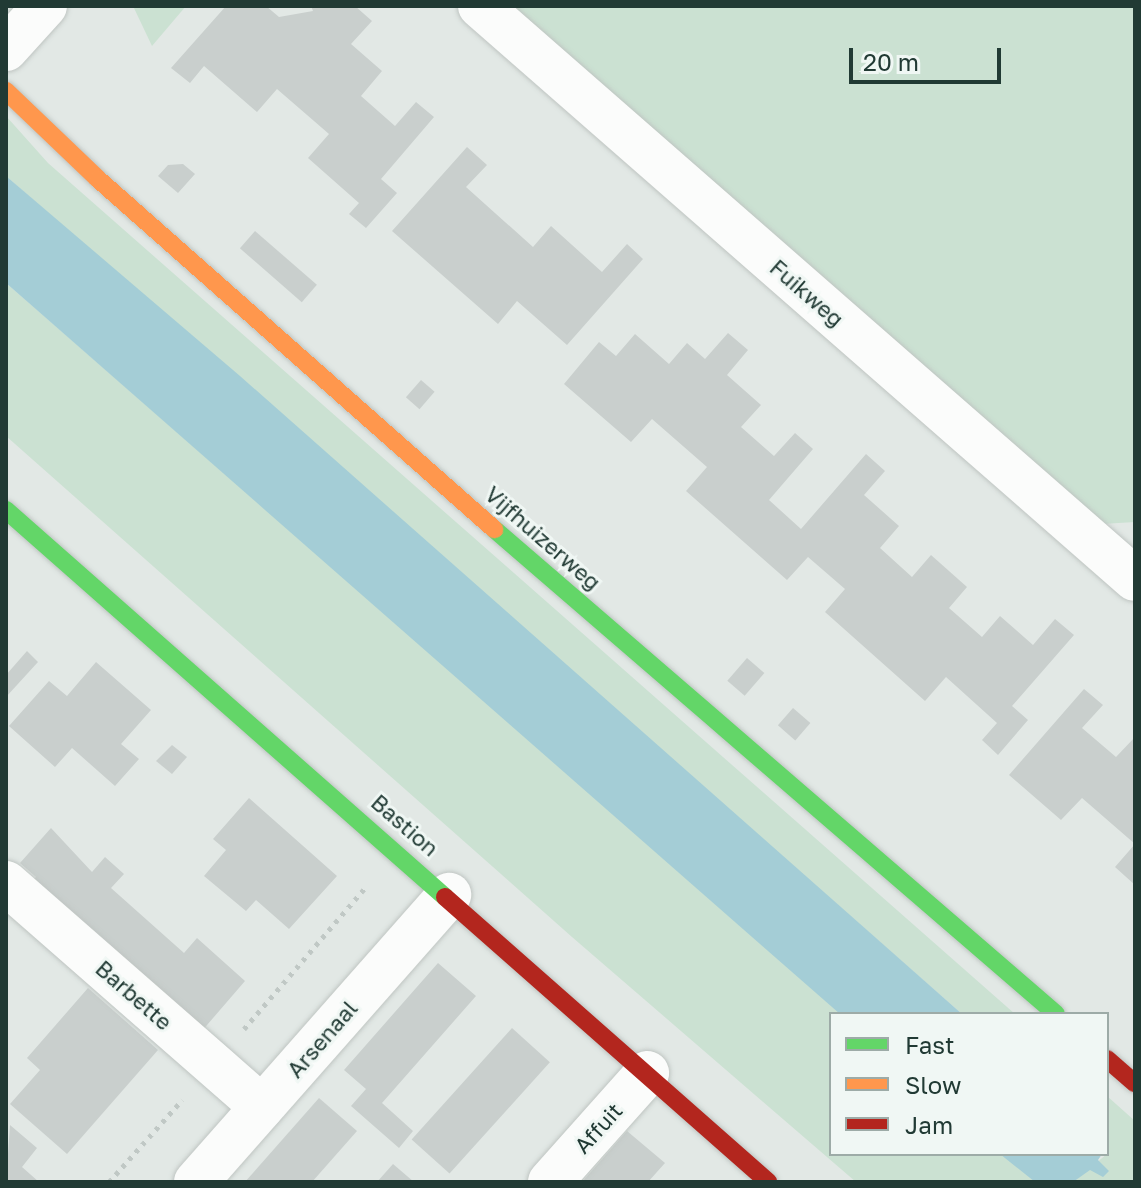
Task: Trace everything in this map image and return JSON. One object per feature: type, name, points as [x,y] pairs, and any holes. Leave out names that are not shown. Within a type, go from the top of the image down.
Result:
[{"type":"street","points":[[6,49],[45,6]]},
{"type":"street","name":"Fuikweg","points":[[480,6],[1135,579]]},
{"type":"street","name":"Vijfhuizerweg","points":[[6,91],[399,446],[1054,1012]]},
{"type":"street","name":"Bastion","points":[[6,510],[449,895],[768,1182]]},
{"type":"street","name":"Barbette","points":[[6,883],[262,1107]]},
{"type":"street","name":"Arsenaal","points":[[196,1182],[449,895]]},
{"type":"street","points":[[1109,1061],[1135,1083]]},
{"type":"street","name":"Affuit","points":[[550,1182],[647,1073]]},
{"type":"path","points":[[109,1182],[397,851]]},
{"type":"green space","points":[[133,6],[186,6],[152,46]]},
{"type":"green space","points":[[498,6],[1135,6],[1135,522],[1102,524]]},
{"type":"green space","points":[[6,116],[48,163],[1013,1012],[960,1012],[6,176]]},
{"type":"green space","points":[[6,283],[842,1012],[829,1012],[829,1156],[1005,1156],[1035,1182],[856,1182],[572,937],[6,436]]},
{"type":"green space","points":[[1109,1098],[1135,1121],[1135,1182],[1073,1182],[1105,1156],[1109,1156]]},
{"type":"water","points":[[6,176],[240,376],[960,1012],[838,1012],[6,283]]},
{"type":"water","points":[[1002,1156],[1101,1156],[1098,1160],[1109,1171],[1103,1177],[1090,1170],[1073,1182],[1035,1182]]},
{"type":"building","points":[[226,6],[266,6],[279,17],[313,11],[311,6],[355,6],[372,21],[351,44],[382,71],[361,96],[395,126],[416,102],[434,117],[381,179],[397,193],[366,228],[349,214],[359,203],[308,158],[329,134],[277,89],[257,112],[204,66],[190,83],[171,68]]},
{"type":"building","points":[[467,147],[487,165],[466,187],[533,247],[551,226],[602,272],[627,244],[643,259],[567,345],[517,301],[498,324],[392,231]]},
{"type":"building","points":[[183,164],[195,174],[178,193],[158,176],[168,165]]},
{"type":"building","points":[[255,231],[317,285],[302,302],[240,248]]},
{"type":"building","points":[[728,333],[748,350],[727,375],[761,405],[741,427],[774,456],[795,433],[813,449],[769,500],[801,529],[866,454],[885,471],[864,495],[899,526],[880,548],[912,577],[931,555],[967,587],[949,608],[982,637],[1000,616],[1033,645],[1055,619],[1074,635],[1012,706],[1028,720],[998,755],[982,740],[997,723],[946,677],[925,701],[825,612],[845,589],[808,557],[787,580],[686,491],[707,467],[652,419],[631,442],[564,384],[599,342],[616,356],[635,334],[669,364],[687,343],[705,359]]},
{"type":"building","points":[[421,380],[435,392],[419,409],[406,397]]},
{"type":"building","points":[[27,651],[38,662],[6,697],[6,675]]},
{"type":"building","points":[[747,658],[764,673],[745,696],[727,681]]},
{"type":"building","points":[[96,662],[151,710],[121,744],[139,759],[115,786],[72,748],[55,767],[9,726],[49,681],[67,696]]},
{"type":"building","points":[[1084,689],[1103,705],[1082,728],[1116,757],[1135,737],[1135,844],[1082,798],[1061,820],[1009,775]]},
{"type":"building","points":[[793,708],[810,723],[795,740],[778,725]]},
{"type":"building","points":[[172,745],[187,757],[172,774],[156,761]]},
{"type":"building","points":[[249,798],[337,876],[289,929],[256,900],[246,911],[204,876],[226,850],[213,839]]},
{"type":"building","points":[[51,828],[92,872],[105,857],[124,874],[111,888],[184,953],[197,938],[245,981],[201,1032],[31,882],[36,877],[20,863]]},
{"type":"building","points":[[1135,844],[1135,885],[1115,867]]},
{"type":"building","points":[[438,963],[476,996],[382,1103],[413,1131],[399,1148],[351,1106],[366,1089],[344,1070]]},
{"type":"building","points":[[88,988],[158,1050],[67,1154],[10,1104],[40,1070],[27,1058]]},
{"type":"building","points":[[512,1028],[550,1062],[450,1174],[412,1139]]},
{"type":"building","points":[[319,1098],[357,1131],[312,1182],[245,1182]]},
{"type":"building","points":[[10,1125],[37,1148],[22,1167],[39,1182],[6,1182]]},
{"type":"building","points":[[627,1131],[665,1163],[648,1182],[582,1182]]},
{"type":"building","points":[[393,1164],[414,1182],[377,1182]]},
{"type":"traffic: fast","points":[[6,510],[445,897]]},
{"type":"traffic: fast","points":[[494,529],[1054,1012]]},
{"type":"traffic: slow","points":[[6,91],[98,179],[494,529]]},
{"type":"traffic: jam","points":[[445,897],[768,1182]]},
{"type":"traffic: jam","points":[[1109,1061],[1135,1083]]}]
